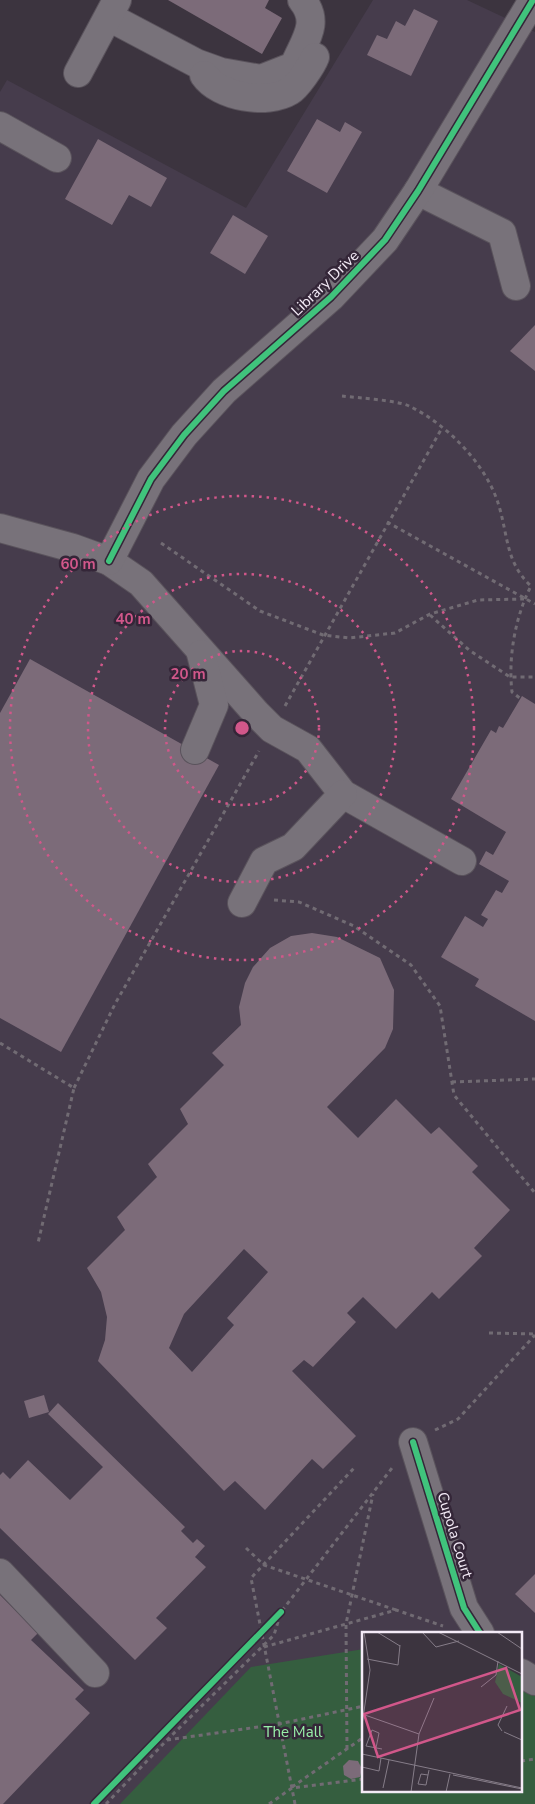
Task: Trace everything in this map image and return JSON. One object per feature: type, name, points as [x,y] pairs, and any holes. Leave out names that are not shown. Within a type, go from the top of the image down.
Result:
[{"type":"street","name":"Library Drive","points":[[109,561],[151,479],[184,435],[224,391],[331,298],[385,240],[418,190],[533,0]]},
{"type":"street","points":[[78,74],[113,8],[196,63],[209,83],[241,96],[265,99],[290,91],[313,62],[327,30],[320,1]]},
{"type":"street","points":[[0,126],[57,158]]},
{"type":"street","points":[[418,190],[502,233],[516,286]]},
{"type":"street","points":[[0,528],[73,548],[109,561],[141,583],[272,729],[308,749],[343,794],[462,861]]},
{"type":"street","points":[[195,750],[214,705],[199,647]]},
{"type":"street","points":[[242,903],[264,862],[293,846],[343,794]]},
{"type":"street","name":"Cupola Court","points":[[413,1442],[464,1608],[479,1632]]},
{"type":"street","points":[[0,1574],[95,1673]]},
{"type":"street","points":[[522,1674],[535,1681]]},
{"type":"path","points":[[342,396],[408,406],[442,428],[466,451],[489,484],[499,505],[510,555],[519,575],[531,586],[524,599],[519,616],[510,676],[512,692],[521,699]]},
{"type":"path","points":[[282,711],[323,635],[442,428]]},
{"type":"path","points":[[387,522],[535,604]]},
{"type":"path","points":[[161,543],[260,611],[323,635],[349,638],[395,632],[430,614],[478,600],[524,599]]},
{"type":"path","points":[[430,614],[469,650],[510,676],[535,677]]},
{"type":"path","points":[[38,1243],[74,1088],[116,1004],[261,749]]},
{"type":"path","points":[[272,900],[299,902],[354,926],[411,965],[440,1006],[454,1094],[535,1193]]},
{"type":"path","points":[[0,1043],[74,1088]]},
{"type":"path","points":[[452,1082],[535,1079]]},
{"type":"path","points":[[489,1332],[535,1334]]},
{"type":"path","points":[[295,1804],[263,1647],[258,1635],[251,1578],[355,1467]]},
{"type":"path","points":[[347,1749],[345,1710],[346,1624],[373,1493]]},
{"type":"path","points":[[246,1548],[264,1565],[446,1627]]},
{"type":"path","points":[[263,1647],[396,1610]]},
{"type":"path","points":[[258,1635],[281,1612]]},
{"type":"path","points":[[106,1804],[166,1741],[274,1635],[281,1612]]},
{"type":"path","points":[[166,1741],[279,1724],[362,1706]]},
{"type":"path","points":[[151,1745],[165,1731]]},
{"type":"path","points":[[268,1804],[362,1738]]},
{"type":"path","points":[[522,1761],[535,1759]]},
{"type":"path","points":[[292,1788],[362,1779]]},
{"type":"shaded area","points":[[373,0],[467,0],[535,32],[535,1804],[0,1804],[0,92],[7,80],[246,208]]},
{"type":"green space","name":"The Mall","points":[[362,1649],[362,1792],[522,1792],[522,1686],[535,1693],[535,1804],[120,1804],[251,1667]]},
{"type":"building","points":[[168,0],[269,0],[265,8],[282,18],[262,54]]},
{"type":"building","points":[[414,9],[438,21],[411,76],[367,55],[377,35],[387,39],[396,21],[405,26]]},
{"type":"building","points":[[317,119],[340,132],[345,122],[362,132],[327,193],[287,171]]},
{"type":"building","points":[[98,139],[167,178],[151,207],[129,195],[112,225],[65,199]]},
{"type":"building","points":[[233,215],[268,236],[245,274],[210,253]]},
{"type":"building","points":[[535,325],[535,371],[510,351]]},
{"type":"building","points":[[30,659],[219,765],[61,1052],[0,1018],[0,713]]},
{"type":"building","points":[[522,696],[535,704],[535,1021],[475,986],[479,979],[441,957],[465,916],[483,927],[488,919],[481,915],[496,890],[502,893],[509,881],[479,864],[486,851],[493,855],[506,832],[451,799],[491,730],[496,733],[499,726],[503,728]]},
{"type":"building","points":[[312,933],[337,937],[380,958],[394,990],[393,1029],[385,1048],[327,1107],[358,1138],[396,1099],[431,1134],[439,1127],[478,1166],[472,1172],[510,1210],[474,1248],[482,1256],[439,1299],[432,1292],[396,1329],[363,1297],[347,1313],[356,1322],[313,1367],[304,1360],[292,1371],[356,1436],[323,1469],[312,1459],[265,1510],[235,1481],[224,1491],[98,1361],[105,1340],[107,1317],[101,1292],[87,1268],[125,1230],[117,1217],[157,1177],[148,1164],[188,1124],[180,1109],[224,1065],[212,1053],[241,1025],[239,1007],[245,983],[253,967],[270,948],[291,936]],"holes":[[[244,1249],[268,1272],[227,1318],[234,1325],[192,1372],[169,1348],[184,1314]]]},
{"type":"building","points":[[44,1395],[49,1412],[29,1418],[24,1401]]},
{"type":"building","points":[[58,1403],[185,1527],[181,1531],[193,1543],[197,1539],[205,1546],[195,1557],[206,1567],[156,1618],[167,1628],[135,1660],[0,1528],[0,1475],[3,1472],[10,1479],[28,1460],[70,1500],[103,1467],[48,1414]]},
{"type":"building","points":[[535,1574],[535,1613],[515,1594]]},
{"type":"building","points":[[0,1595],[38,1633],[31,1640],[84,1690],[75,1699],[90,1713],[3,1804],[0,1804]]},
{"type":"building","points":[[349,1760],[358,1761],[362,1769],[360,1777],[351,1779],[344,1775],[343,1766]]},
{"type":"cycle path","points":[[109,561],[151,479],[184,435],[224,391],[331,297],[385,240],[418,191],[533,0]]},
{"type":"cycle path","points":[[413,1442],[464,1608],[479,1632]]},
{"type":"cycle path","points":[[94,1804],[281,1612]]}]
